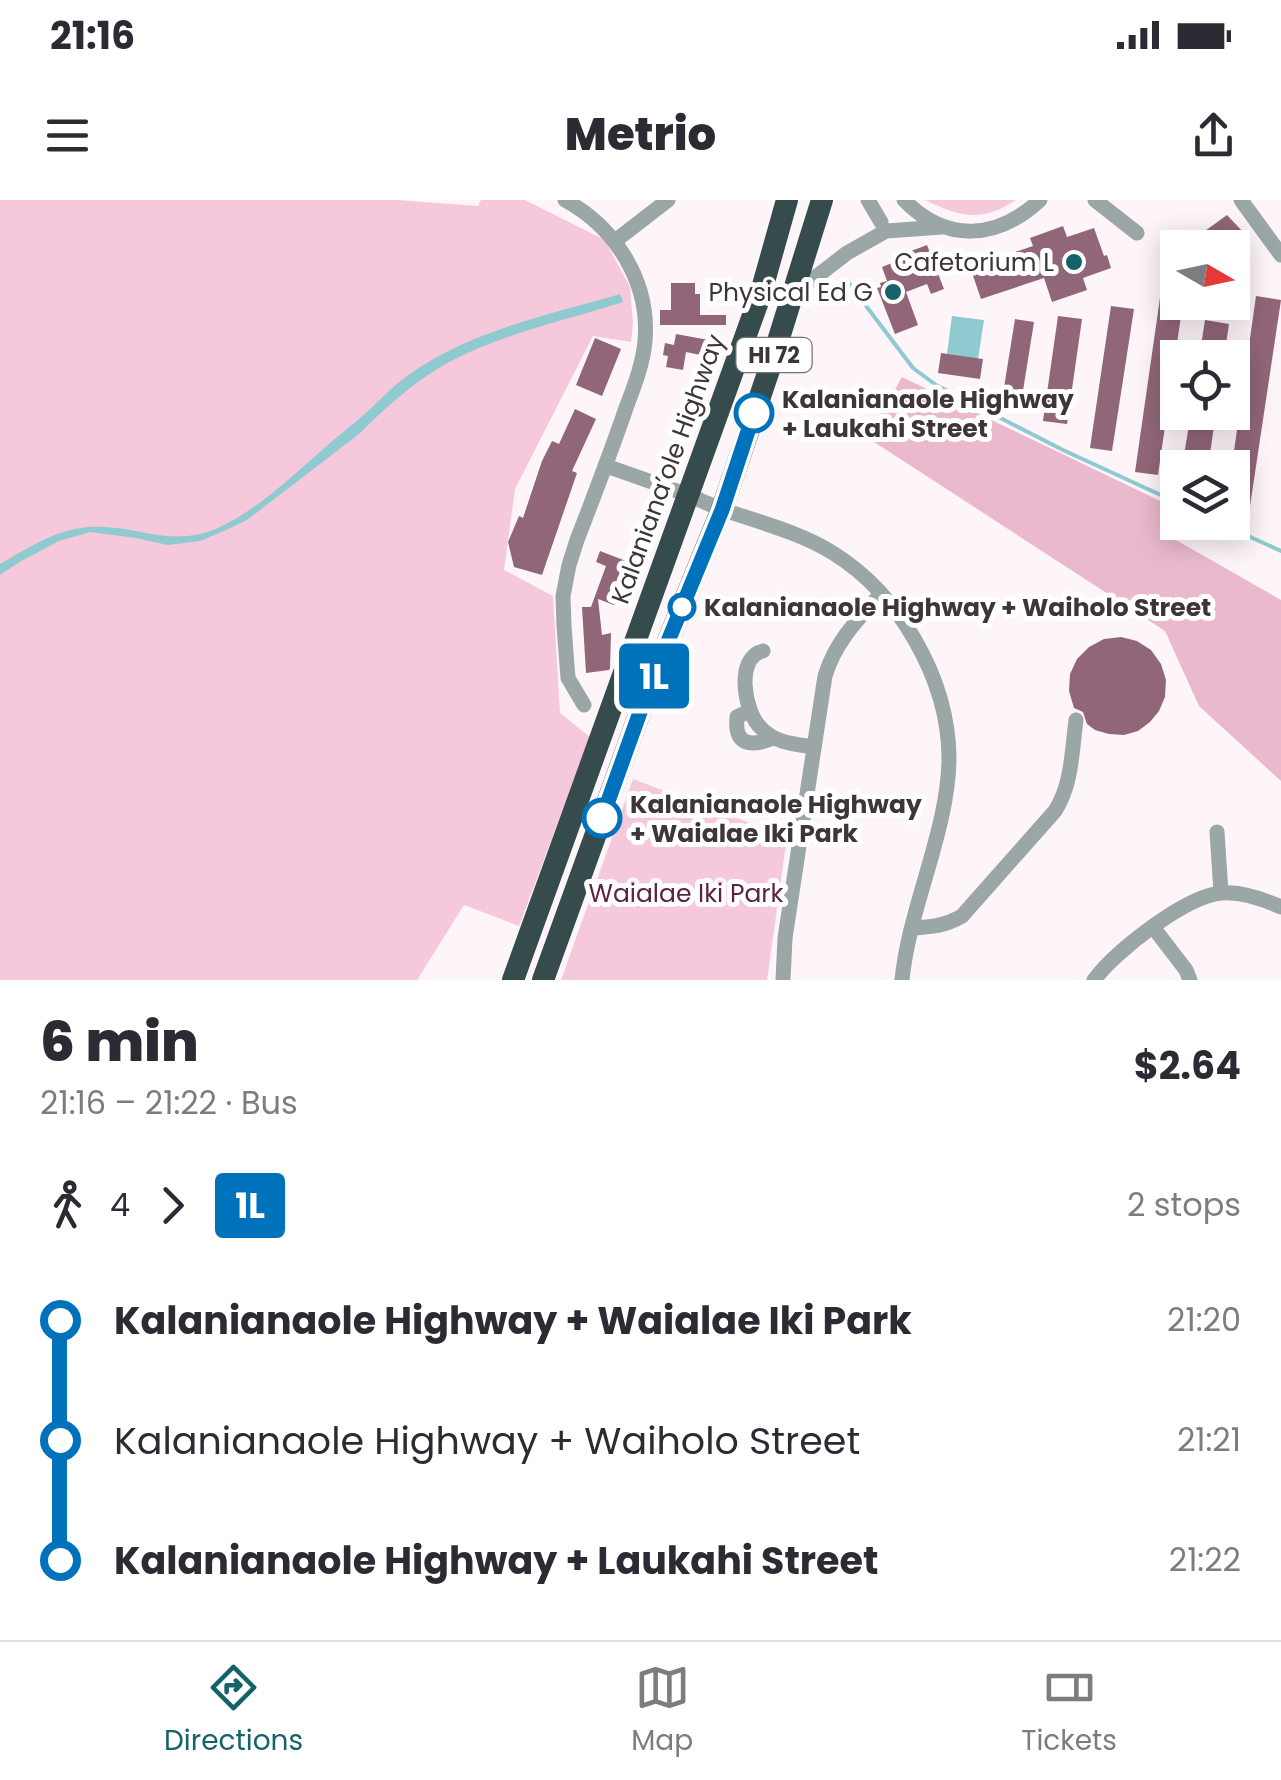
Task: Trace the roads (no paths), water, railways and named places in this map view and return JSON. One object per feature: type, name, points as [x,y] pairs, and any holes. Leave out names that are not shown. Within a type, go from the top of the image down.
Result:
[{"type":"highway","name":"Kalaniana’ole Highway","points":[[513,980],[760,296],[788,200]]},
{"type":"highway","name":"HI 72","points":[[543,980],[648,690],[722,510],[822,200]]},
{"type":"street","points":[[565,200],[615,241],[628,260],[636,276],[646,338],[636,380],[569,565],[564,596],[568,678],[584,705]]},
{"type":"street","points":[[615,241],[668,200]]},
{"type":"street","points":[[868,200],[881,222]]},
{"type":"street","points":[[904,200],[924,219],[942,227]]},
{"type":"street","points":[[793,294],[846,253],[886,231],[992,229],[1040,200]]},
{"type":"street","points":[[1095,200],[1137,233]]},
{"type":"street","points":[[1241,200],[1281,255]]},
{"type":"street","points":[[606,466],[832,552],[881,594],[924,658],[937,688],[948,757],[945,790],[902,980]]},
{"type":"street","points":[[782,980],[825,676],[844,635],[881,594]]},
{"type":"street","points":[[763,651],[749,660],[745,694],[749,712],[773,738],[814,747]]},
{"type":"street","points":[[912,928],[949,924],[962,916],[1055,811],[1063,799],[1076,720]]},
{"type":"street","points":[[1217,832],[1222,892]]},
{"type":"street","points":[[1094,980],[1106,965],[1153,927],[1193,902],[1222,892],[1254,897],[1281,907]]},
{"type":"street","points":[[1153,927],[1190,980]]},
{"type":"water","points":[[620,294],[623,302],[500,340],[452,360],[412,387],[359,434],[247,520],[226,530],[200,541],[168,545],[90,532],[59,541],[0,575],[0,564],[66,531],[107,527],[184,536],[218,528],[272,493],[397,384],[431,360],[510,326]]},
{"type":"water","points":[[952,316],[984,320],[978,359],[947,354]]},
{"type":"waterway","points":[[848,282],[913,368],[936,385],[1160,495]]},
{"type":"waterway","points":[[1250,537],[1281,551]]},
{"type":"place","name":"Cafetorium L","points":[[1074,262]]},
{"type":"place","name":"Physical Ed G","points":[[893,292]]},
{"type":"place","name":"Kalanianaole Highway + Laukahi Street","points":[[754,413]]},
{"type":"place","name":"Kalanianaole Highway + Waiholo Street","points":[[682,607]]},
{"type":"place","name":"Kalanianaole Highway + Waialae Iki Park","points":[[602,818]]},
{"type":"park label","name":"Waialae Iki Park","points":[[686,893]]}]
